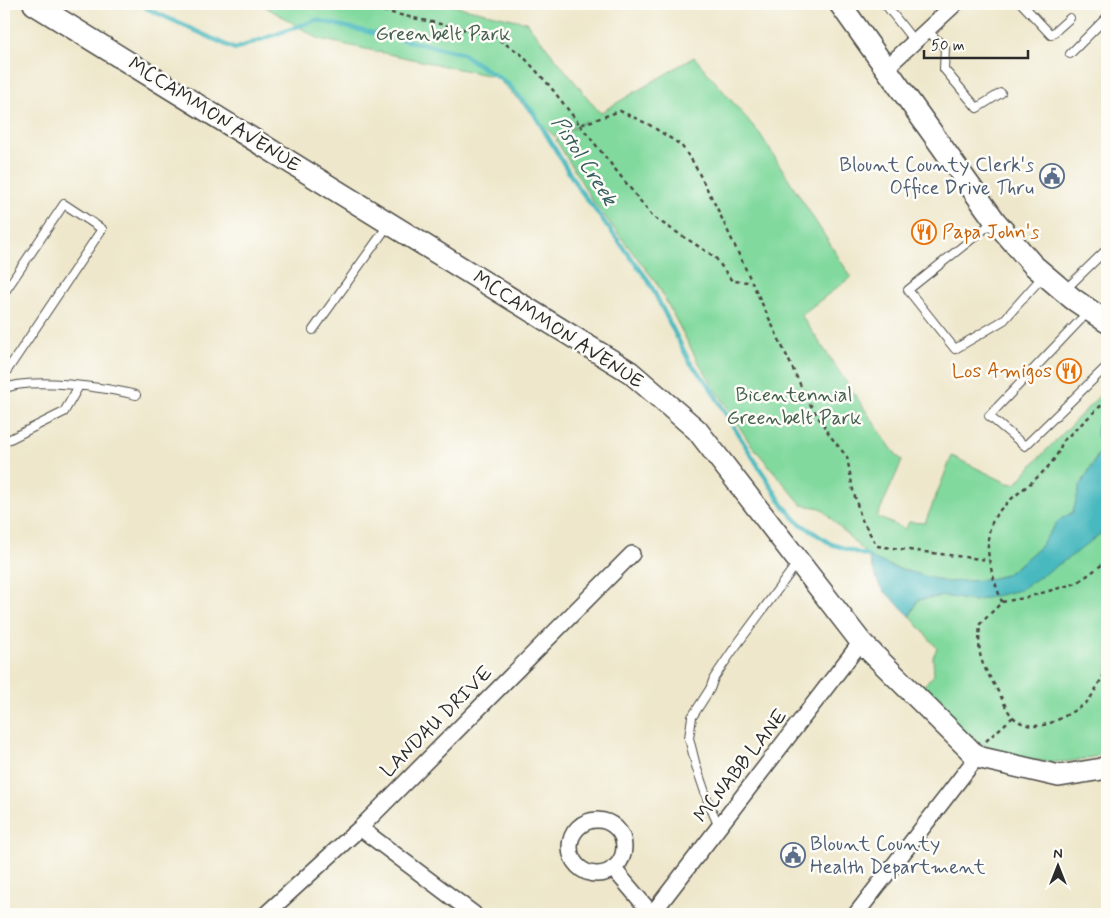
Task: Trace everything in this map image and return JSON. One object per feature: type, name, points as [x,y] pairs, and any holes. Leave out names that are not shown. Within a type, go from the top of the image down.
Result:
[{"type":"street","name":"MCCAMMON AVENUE","points":[[34,4],[630,372],[697,430],[861,642],[977,757]]},
{"type":"street","points":[[842,4],[995,220],[1033,265],[1063,292],[1107,322]]},
{"type":"street","points":[[886,68],[955,4]]},
{"type":"street","name":"LANDAU DRIVE","points":[[266,914],[360,828],[632,554]]},
{"type":"street","name":"MCNABB LANE","points":[[652,914],[861,642]]},
{"type":"street","points":[[856,914],[977,757],[1059,776],[1102,769],[1107,766]]},
{"type":"street","points":[[360,828],[474,914]]},
{"type":"street","points":[[613,868],[652,914]]},
{"type":"lane","points":[[885,4],[914,40]]},
{"type":"lane","points":[[1022,4],[1051,35],[1070,18]]},
{"type":"lane","points":[[1070,54],[1107,17]]},
{"type":"lane","points":[[927,30],[944,48],[944,68],[977,108],[1001,93]]},
{"type":"lane","points":[[4,293],[64,204],[102,229],[4,375]]},
{"type":"lane","points":[[995,220],[908,290],[956,349],[1004,320],[1044,274]]},
{"type":"lane","points":[[313,330],[390,224]]},
{"type":"lane","points":[[1063,292],[1107,249]]},
{"type":"lane","points":[[1090,310],[989,416],[1025,446],[1107,366]]},
{"type":"lane","points":[[4,389],[10,386],[39,383],[109,388],[136,395]]},
{"type":"lane","points":[[4,442],[64,412],[79,386]]},
{"type":"lane","points":[[719,827],[696,766],[689,738],[692,717],[719,671],[799,561]]},
{"type":"path","points":[[352,4],[493,36],[521,54],[550,85],[580,126],[653,217],[715,257],[732,281],[751,282]]},
{"type":"path","points":[[580,126],[620,111],[648,124],[681,145],[693,162],[716,206],[808,401],[831,437],[847,457],[853,490],[861,518],[877,546],[989,560]]},
{"type":"path","points":[[1002,602],[989,560],[988,540],[999,511],[1044,472],[1060,450],[1062,442],[1107,400]]},
{"type":"path","points":[[1107,561],[1076,583],[1018,600],[1002,602],[980,624],[979,657],[1013,717],[1026,725],[1035,726],[1048,725],[1087,702],[1107,671]]},
{"type":"path","points":[[977,757],[984,743],[1013,717]]},
{"type":"green space","points":[[261,4],[445,4],[526,22],[600,113],[694,57],[760,134],[851,277],[801,315],[891,448],[902,461],[877,517],[905,529],[909,522],[925,523],[952,456],[1007,483],[1016,484],[1107,388],[1107,416],[1097,426],[1097,436],[1104,444],[1080,486],[1073,512],[1058,521],[1039,548],[1006,575],[985,580],[946,582],[892,567],[868,556],[821,508],[802,505],[749,442],[696,358],[656,282],[594,203],[556,140],[586,121],[555,137],[496,77],[319,39]]},
{"type":"green space","points":[[1107,529],[1107,753],[1080,760],[1056,762],[1032,760],[999,751],[978,743],[963,734],[923,686],[934,675],[933,657],[937,648],[910,616],[918,600],[944,596],[974,601],[1056,566]]},
{"type":"water","points":[[1107,416],[1107,529],[1076,553],[1020,590],[974,601],[944,596],[918,600],[910,616],[880,587],[868,556],[893,567],[946,582],[985,580],[1006,575],[1039,548],[1058,521],[1073,512],[1080,486],[1104,445],[1097,436],[1097,425]]},
{"type":"waterway","name":"Pistol Creek","points":[[145,4],[146,8],[235,49],[316,20],[461,53],[508,84],[533,112],[577,186],[648,280],[689,361],[709,385],[783,505],[798,522],[831,544],[868,556]]},
{"type":"place","name":"Blount County Clerk's Office Drive Thru","points":[[1052,176]]},
{"type":"place","name":"Papa John's","points":[[924,232]]},
{"type":"place","name":"Los Amigos","points":[[1069,371]]},
{"type":"place","name":"Blount County Health Department","points":[[793,855]]},
{"type":"park label","name":"Greenbelt Park","points":[[443,34]]},
{"type":"park label","name":"Bicentennial Greenbelt Park","points":[[794,406]]}]
